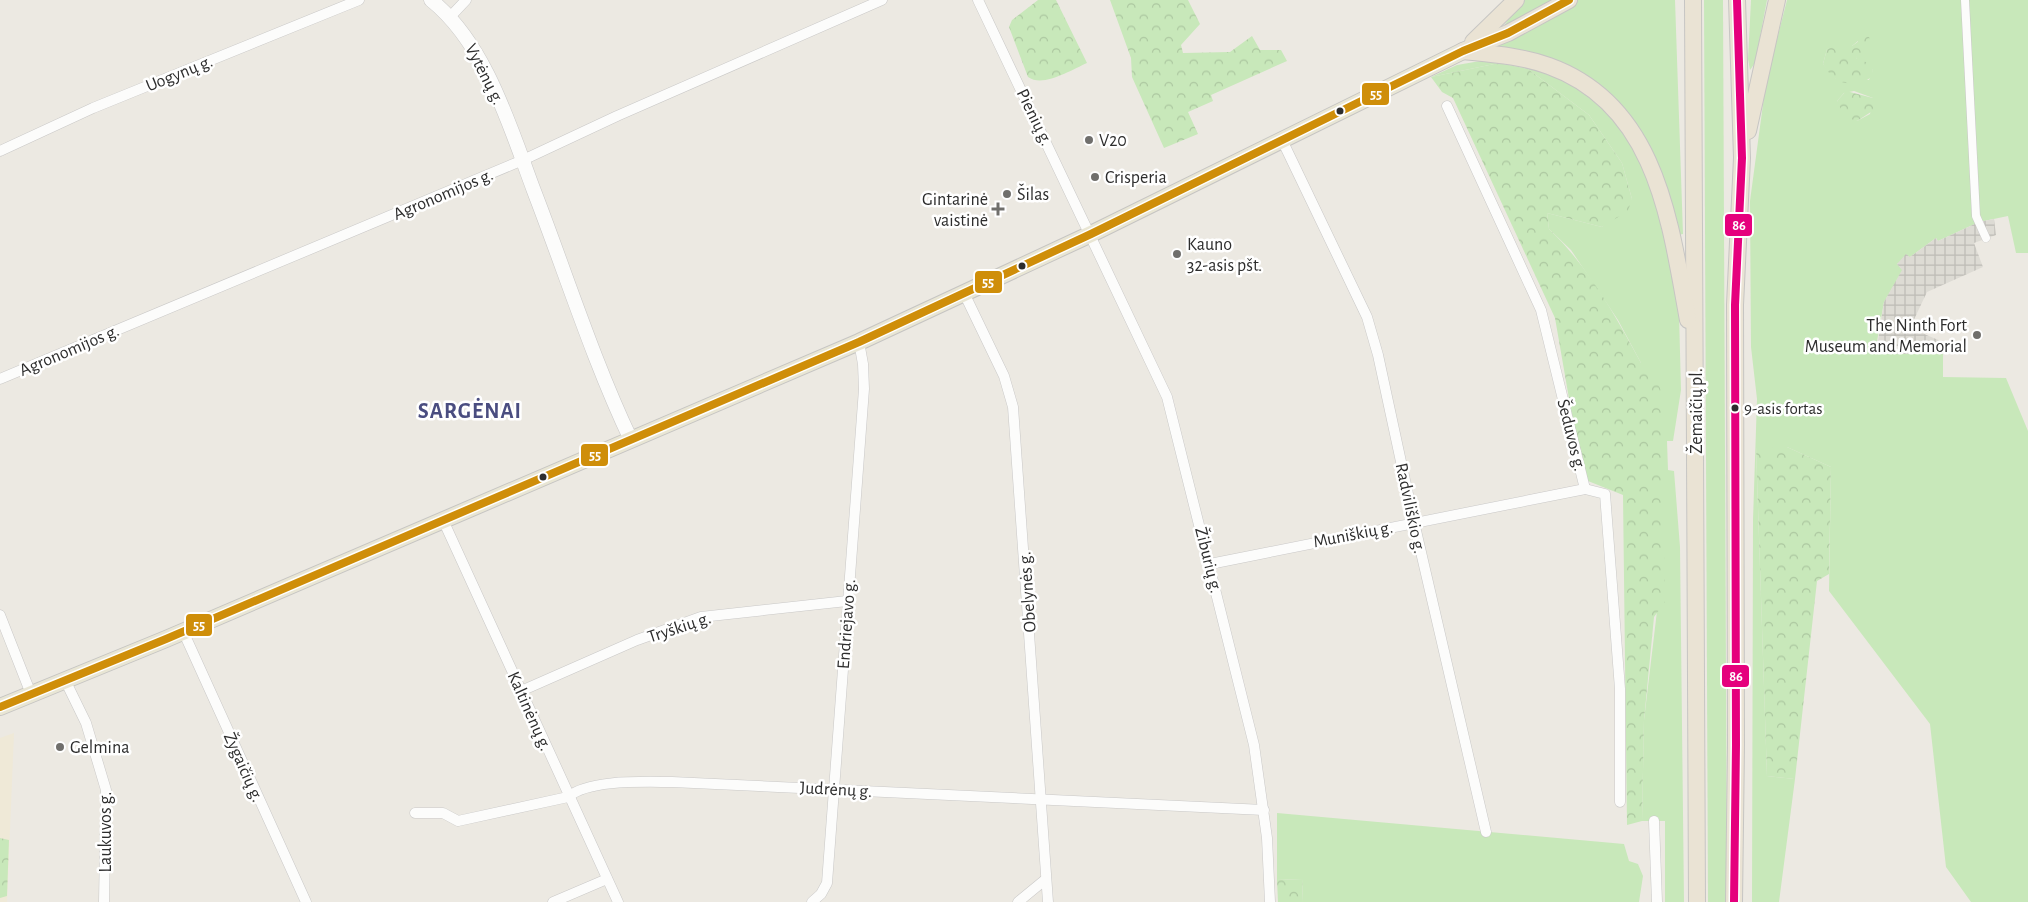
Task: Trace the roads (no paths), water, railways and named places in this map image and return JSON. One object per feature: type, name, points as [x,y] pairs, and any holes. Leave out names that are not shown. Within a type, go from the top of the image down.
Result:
[{"type":"highway","points":[[1463,50],[1492,26],[1516,0]]},
{"type":"highway","points":[[1463,50],[1508,33],[1570,0]]},
{"type":"highway","name":"Žemaičių pl.","points":[[1693,0],[1697,902]]},
{"type":"highway","points":[[1734,902],[1736,745],[1734,315],[1742,158],[1737,0]]},
{"type":"highway","points":[[1742,158],[1777,0]]},
{"type":"highway","points":[[1463,50],[1515,57],[1555,68],[1585,85],[1603,99],[1632,130],[1653,172],[1670,224],[1696,361]]},
{"type":"main road","name":"Vytėnų g.","points":[[431,0],[450,17],[474,50],[500,104],[620,416],[631,440]]},
{"type":"main road","points":[[0,707],[183,631],[859,342],[1091,234],[1463,50]]},
{"type":"street","name":"Uogynų g.","points":[[0,151],[93,108],[359,0]]},
{"type":"street","points":[[450,17],[466,0]]},
{"type":"street","name":"Agronomijos g.","points":[[0,379],[523,160],[617,116],[882,0]]},
{"type":"street","name":"Pienių g.","points":[[978,0],[1091,234]]},
{"type":"street","points":[[1964,0],[1976,216],[1986,238]]},
{"type":"street","name":"Šeduvos g.","points":[[1446,106],[1541,310],[1585,489],[1605,494],[1620,689],[1620,802]]},
{"type":"street","name":"Radviliškio g.","points":[[1282,140],[1367,317],[1378,355],[1414,522],[1486,832]]},
{"type":"street","name":"Žiburių g.","points":[[1091,234],[1167,397],[1254,745],[1264,810],[1270,902]]},
{"type":"street","name":"Obelynės g.","points":[[964,293],[1004,376],[1013,407],[1048,902]]},
{"type":"street","name":"Endriejavo g.","points":[[812,902],[821,894],[827,882],[835,789],[864,389],[863,364],[859,342]]},
{"type":"street","name":"Muniškių g.","points":[[1210,564],[1585,489]]},
{"type":"street","name":"Kaltinėnų g.","points":[[443,520],[618,902]]},
{"type":"street","name":"Tryškių g.","points":[[522,691],[637,640],[701,617],[848,601]]},
{"type":"street","points":[[0,615],[31,694]]},
{"type":"street","name":"Žygaičių g.","points":[[183,631],[306,902]]},
{"type":"street","name":"Laukuvos g.","points":[[64,680],[86,723],[106,790],[104,902]]},
{"type":"street","name":"Judrėnų g.","points":[[415,813],[443,813],[458,821],[568,796],[574,791],[591,787],[637,782],[835,789],[1264,810]]},
{"type":"street","points":[[1654,821],[1657,902]]},
{"type":"street","points":[[553,902],[607,879]]},
{"type":"street","points":[[1018,902],[1046,879]]},
{"type":"place","name":"V20","points":[[1089,140]]},
{"type":"place","name":"Crisperia","points":[[1095,177]]},
{"type":"place","name":"Šilas","points":[[1007,194]]},
{"type":"place","name":"Gintarinė vaistinė","points":[[998,209]]},
{"type":"place","name":"Kauno 32-asis pšt.","points":[[1177,254]]},
{"type":"place","name":"The Ninth Fort Museum and Memorial","points":[[1977,335]]},
{"type":"place","name":"9-asis fortas","points":[[1735,408]]},
{"type":"place","name":"Gelmina","points":[[60,747]]},
{"type":"district","name":"SARGĖNAI","points":[[470,410]]}]
